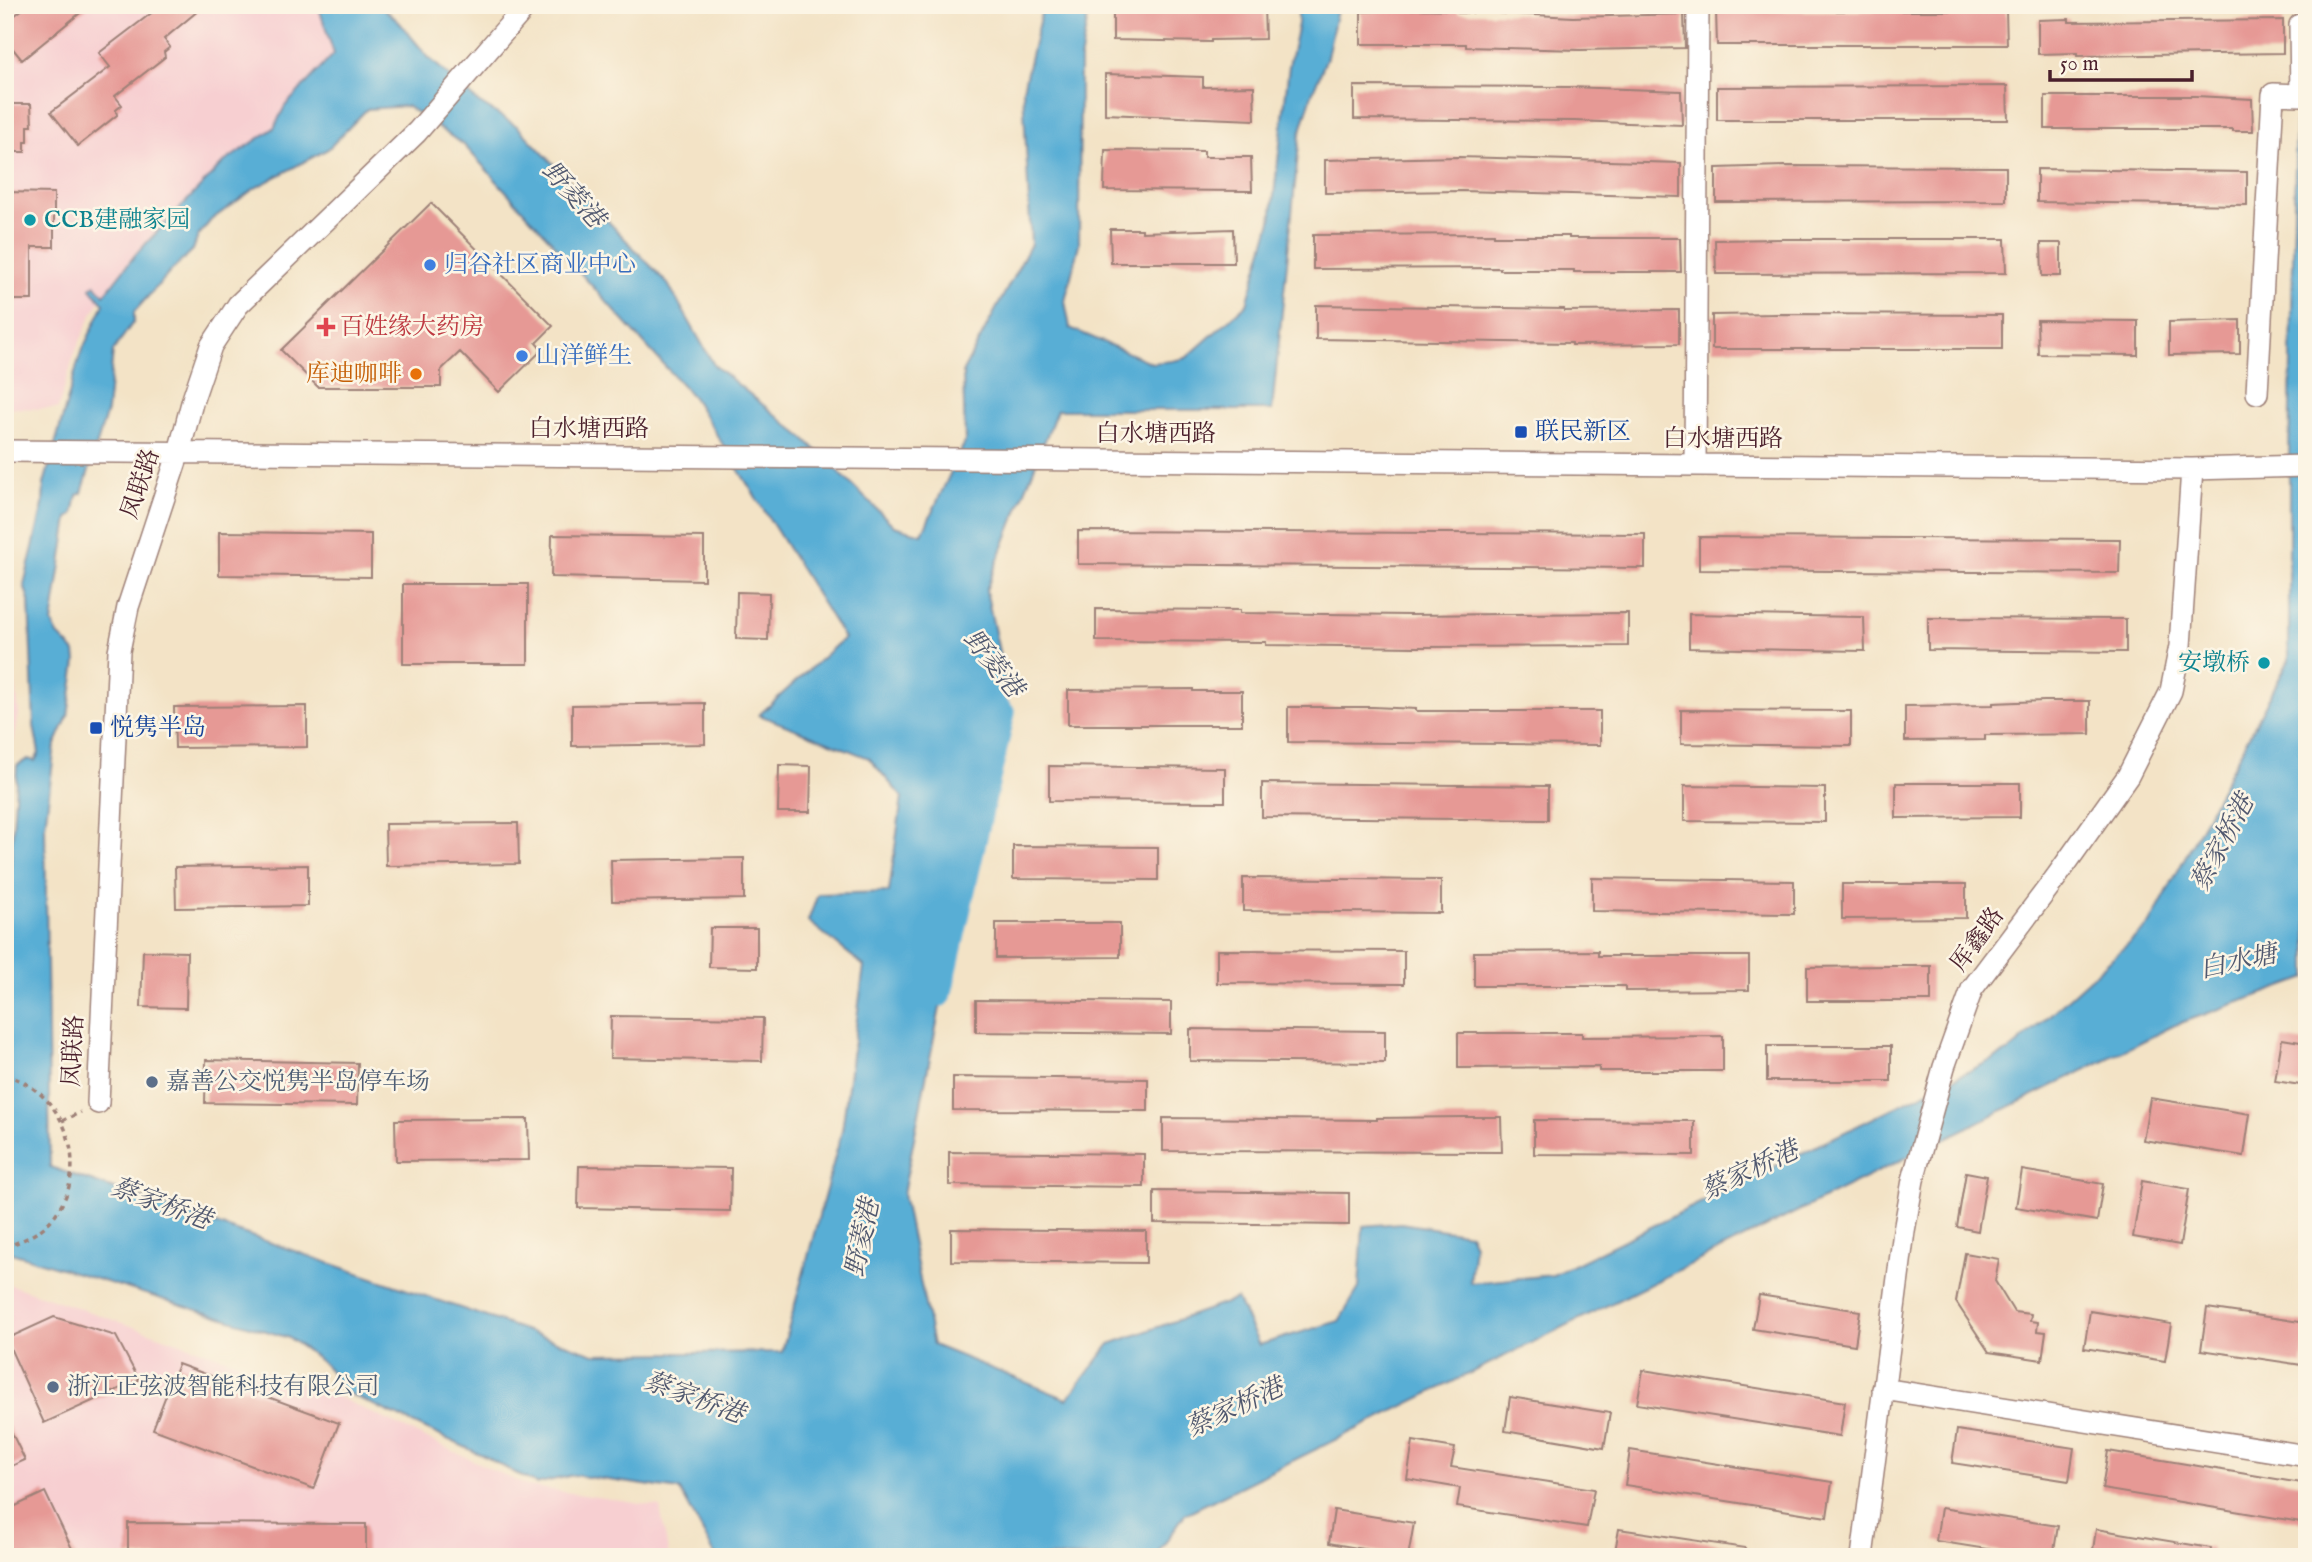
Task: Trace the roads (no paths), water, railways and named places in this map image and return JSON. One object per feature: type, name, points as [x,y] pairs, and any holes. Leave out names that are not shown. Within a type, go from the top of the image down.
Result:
[{"type":"street","name":"凤联路","points":[[98,1103],[119,651],[128,607],[211,346],[238,305],[417,132],[527,5]]},
{"type":"street","points":[[1695,465],[1698,5]]},
{"type":"street","points":[[2257,393],[2273,94],[2301,95],[2300,25]]},
{"type":"street","name":"白水塘西路","points":[[11,451],[2192,469],[2307,466]]},
{"type":"street","name":"厍鑫路","points":[[1862,1557],[1913,1180],[1944,1067],[1972,989],[2057,876],[2127,776],[2171,691],[2180,646],[2192,469]]},
{"type":"street","points":[[1883,1389],[2307,1456]]},
{"type":"water","points":[[318,5],[380,5],[399,22],[428,57],[478,102],[517,126],[668,284],[714,365],[805,439],[894,526],[922,534],[965,442],[963,371],[1031,244],[1023,89],[1043,5],[1090,5],[1080,60],[1079,244],[1065,301],[1070,328],[1152,363],[1186,358],[1247,304],[1271,221],[1289,66],[1298,24],[1298,5],[1338,5],[1327,57],[1300,134],[1272,410],[1057,410],[986,590],[1005,680],[903,1194],[933,1345],[1067,1399],[1110,1344],[1237,1299],[1259,1345],[1339,1321],[1359,1288],[1363,1226],[1401,1223],[1469,1234],[1474,1245],[1470,1283],[1553,1275],[2010,1051],[2150,924],[2289,660],[2289,457],[2296,117],[2307,106],[2307,978],[2175,1025],[1185,1514],[1158,1553],[1165,1557],[716,1557],[680,1490],[573,1475],[536,1484],[482,1455],[341,1390],[326,1367],[289,1338],[5,1251],[5,913],[8,908],[17,765],[28,759],[35,761],[39,753],[34,726],[29,600],[24,585],[43,505],[44,484],[80,355],[104,304],[91,288],[95,284],[104,295],[136,254],[224,162],[274,128],[285,106],[334,54]],"holes":[[[407,106],[465,146],[693,397],[844,638],[759,715],[869,758],[902,797],[889,892],[818,894],[808,921],[864,966],[842,1131],[782,1352],[594,1354],[50,1167],[45,826],[55,745],[68,716],[76,662],[75,652],[58,635],[52,623],[68,518],[73,515],[77,495],[82,493],[107,411],[113,351],[134,321],[134,312],[193,250],[198,236],[211,220],[255,188],[328,149],[367,109]]]},
{"type":"waterway","name":"野菱港","points":[[942,997],[1006,713],[982,687]]},
{"type":"place","name":"CCB建融家园","points":[[30,220]]},
{"type":"place","name":"归谷社区商业中心","points":[[430,265]]},
{"type":"place","name":"百姓缘大药房","points":[[326,327]]},
{"type":"place","name":"山洋鲜生","points":[[522,356]]},
{"type":"place","name":"库迪咖啡","points":[[416,374]]},
{"type":"place","name":"联民新区","points":[[1521,432]]},
{"type":"place","name":"安墩桥","points":[[2264,663]]},
{"type":"place","name":"悦隽半岛","points":[[96,728]]},
{"type":"place","name":"嘉善公交悦隽半岛停车场","points":[[152,1082]]},
{"type":"place","name":"浙江正弦波智能科技有限公司","points":[[53,1387]]},
{"type":"water label","name":"蔡家桥港","points":[[2223,843]]},
{"type":"water label","name":"白水塘","points":[[2238,962]]},
{"type":"water label","name":"蔡家桥港","points":[[1750,1171]]},
{"type":"water label","name":"蔡家桥港","points":[[161,1204]]},
{"type":"water label","name":"蔡家桥港","points":[[694,1398]]},
{"type":"water label","name":"蔡家桥港","points":[[1235,1408]]}]
